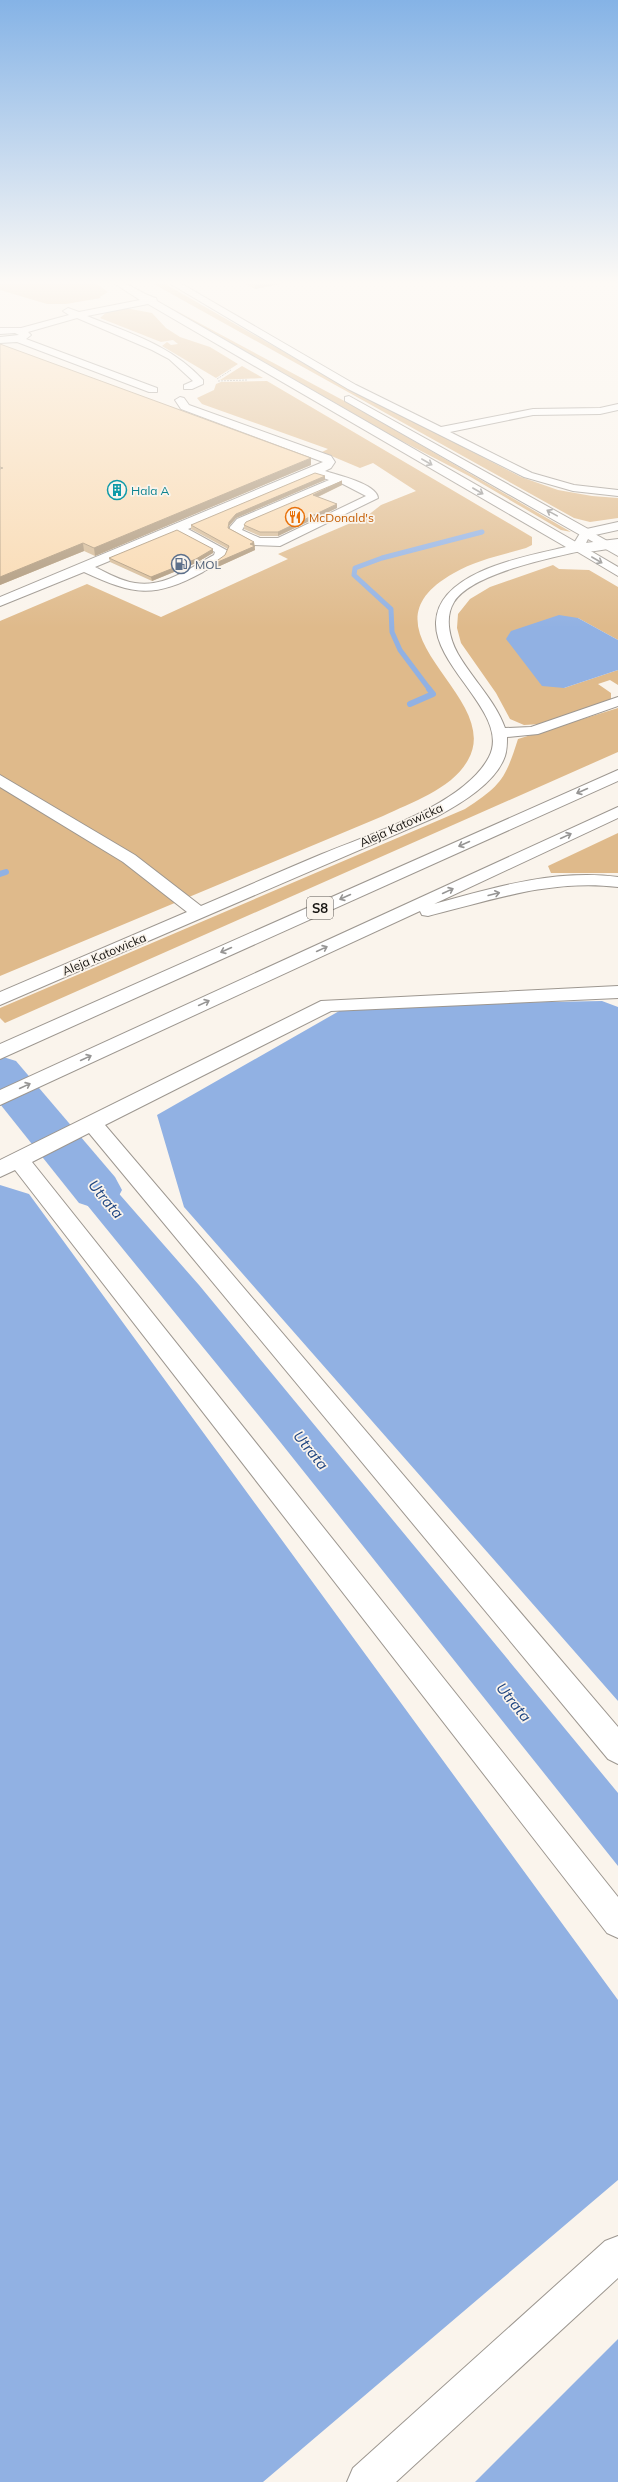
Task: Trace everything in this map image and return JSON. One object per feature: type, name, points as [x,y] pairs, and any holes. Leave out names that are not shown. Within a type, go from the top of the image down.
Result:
[{"type":"main road","points":[[152,396],[163,400],[180,400],[190,396]]},
{"type":"main road","points":[[313,396],[618,572]]},
{"type":"main road","points":[[345,396],[586,533],[612,544],[618,552]]},
{"type":"main road","points":[[369,396],[528,475],[552,484],[579,489],[618,493]]},
{"type":"main road","points":[[0,602],[327,466],[329,462],[327,458],[185,407],[180,400]]},
{"type":"main road","points":[[439,431],[523,414],[600,411],[618,407]]},
{"type":"main road","points":[[456,439],[503,424],[523,414]]},
{"type":"main road","points":[[314,471],[338,480],[367,491],[372,495],[372,498],[280,542],[258,542],[236,532],[236,527],[241,522],[338,480]]},
{"type":"main road","points":[[577,548],[586,533],[618,526]]},
{"type":"main road","points":[[84,567],[127,585],[150,587],[163,585],[220,557],[222,551],[177,528]]},
{"type":"main road","name":"Aleja Katowicka","points":[[0,999],[448,803],[467,792],[483,778],[494,764],[499,749],[500,733],[488,705],[445,643],[441,629],[445,607],[450,598],[462,588],[489,574],[533,559],[577,548],[612,544]]},
{"type":"main road","points":[[500,733],[533,731],[618,701]]},
{"type":"main road","name":"S8","points":[[0,1052],[618,775]]},
{"type":"main road","points":[[0,780],[121,854],[186,901],[198,913]]},
{"type":"main road","points":[[0,1098],[618,812]]},
{"type":"main road","points":[[362,931],[439,908],[538,883],[571,878],[618,882]]},
{"type":"main road","points":[[618,992],[328,1005],[9,1165],[618,1922]]},
{"type":"main road","points":[[93,1124],[433,1531],[618,1749]]},
{"type":"main road","points":[[367,2482],[618,2254]]},
{"type":"shaded area","points":[[202,396],[292,396],[532,537],[532,545],[526,548],[480,561],[454,573],[426,595],[418,618],[422,641],[467,712],[474,736],[468,760],[461,770],[442,787],[383,816],[0,976],[0,621],[87,584],[161,617],[288,559],[278,554],[367,516],[381,505],[416,491],[373,463],[360,468],[322,452],[328,449],[202,404],[197,398]]},
{"type":"shaded area","points":[[323,396],[335,396],[350,404],[571,532],[561,530],[469,476],[396,438]]},
{"type":"shaded area","points":[[355,396],[363,396],[521,477],[558,490],[592,496],[618,498],[618,518],[590,522],[574,518]]},
{"type":"shaded area","points":[[553,565],[559,569],[589,570],[618,587],[618,640],[578,618],[564,688],[618,670],[618,685],[610,680],[598,684],[611,693],[611,700],[541,724],[524,725],[510,719],[496,693],[461,643],[457,628],[458,614],[470,599],[490,587]]},
{"type":"shaded area","points":[[618,708],[618,752],[5,1023],[0,1018],[0,1008],[465,809],[487,794],[500,780],[509,764],[518,739]]},
{"type":"shaded area","points":[[618,833],[618,873],[551,873],[548,866]]},
{"type":"water","points":[[559,615],[578,618],[618,640],[618,670],[564,688],[542,686],[506,639],[511,631]]},
{"type":"water","points":[[602,1001],[618,1007],[618,1701],[184,1207],[157,1115],[348,1006]]},
{"type":"water","points":[[70,1144],[114,1188],[199,1285],[618,1793],[618,1866],[281,1443],[83,1200],[51,1152]]},
{"type":"water","points":[[0,1185],[29,1194],[618,2000],[618,2180],[263,2482],[0,2482]]},
{"type":"water","points":[[618,2339],[618,2482],[475,2482]]},
{"type":"building","name":"Hala A","points":[[0,396],[141,396],[311,458],[94,548],[83,543],[0,577],[0,469],[3,468],[0,467]]},
{"type":"building","points":[[315,473],[325,476],[236,514],[229,522],[228,528],[254,542],[250,544],[255,546],[211,565],[225,555],[229,546],[191,525]]},
{"type":"building","name":"McDonald's","points":[[342,481],[313,495],[337,504],[278,532],[260,532],[244,525],[246,522]]},
{"type":"building","points":[[177,530],[213,549],[196,559],[151,577],[109,558]]},
{"type":"waterway","points":[[430,690],[400,650],[392,632],[391,609],[354,575],[355,568],[382,558],[482,532]]},
{"type":"waterway","points":[[410,704],[433,694],[429,689]]},
{"type":"waterway","points":[[0,874],[6,872]]},
{"type":"waterway","name":"Utrata","points":[[0,1072],[97,1190]]},
{"type":"place","name":"Hala A","points":[[117,490]]},
{"type":"place","name":"McDonald's","points":[[295,517]]},
{"type":"place","name":"MOL","points":[[181,564]]}]
